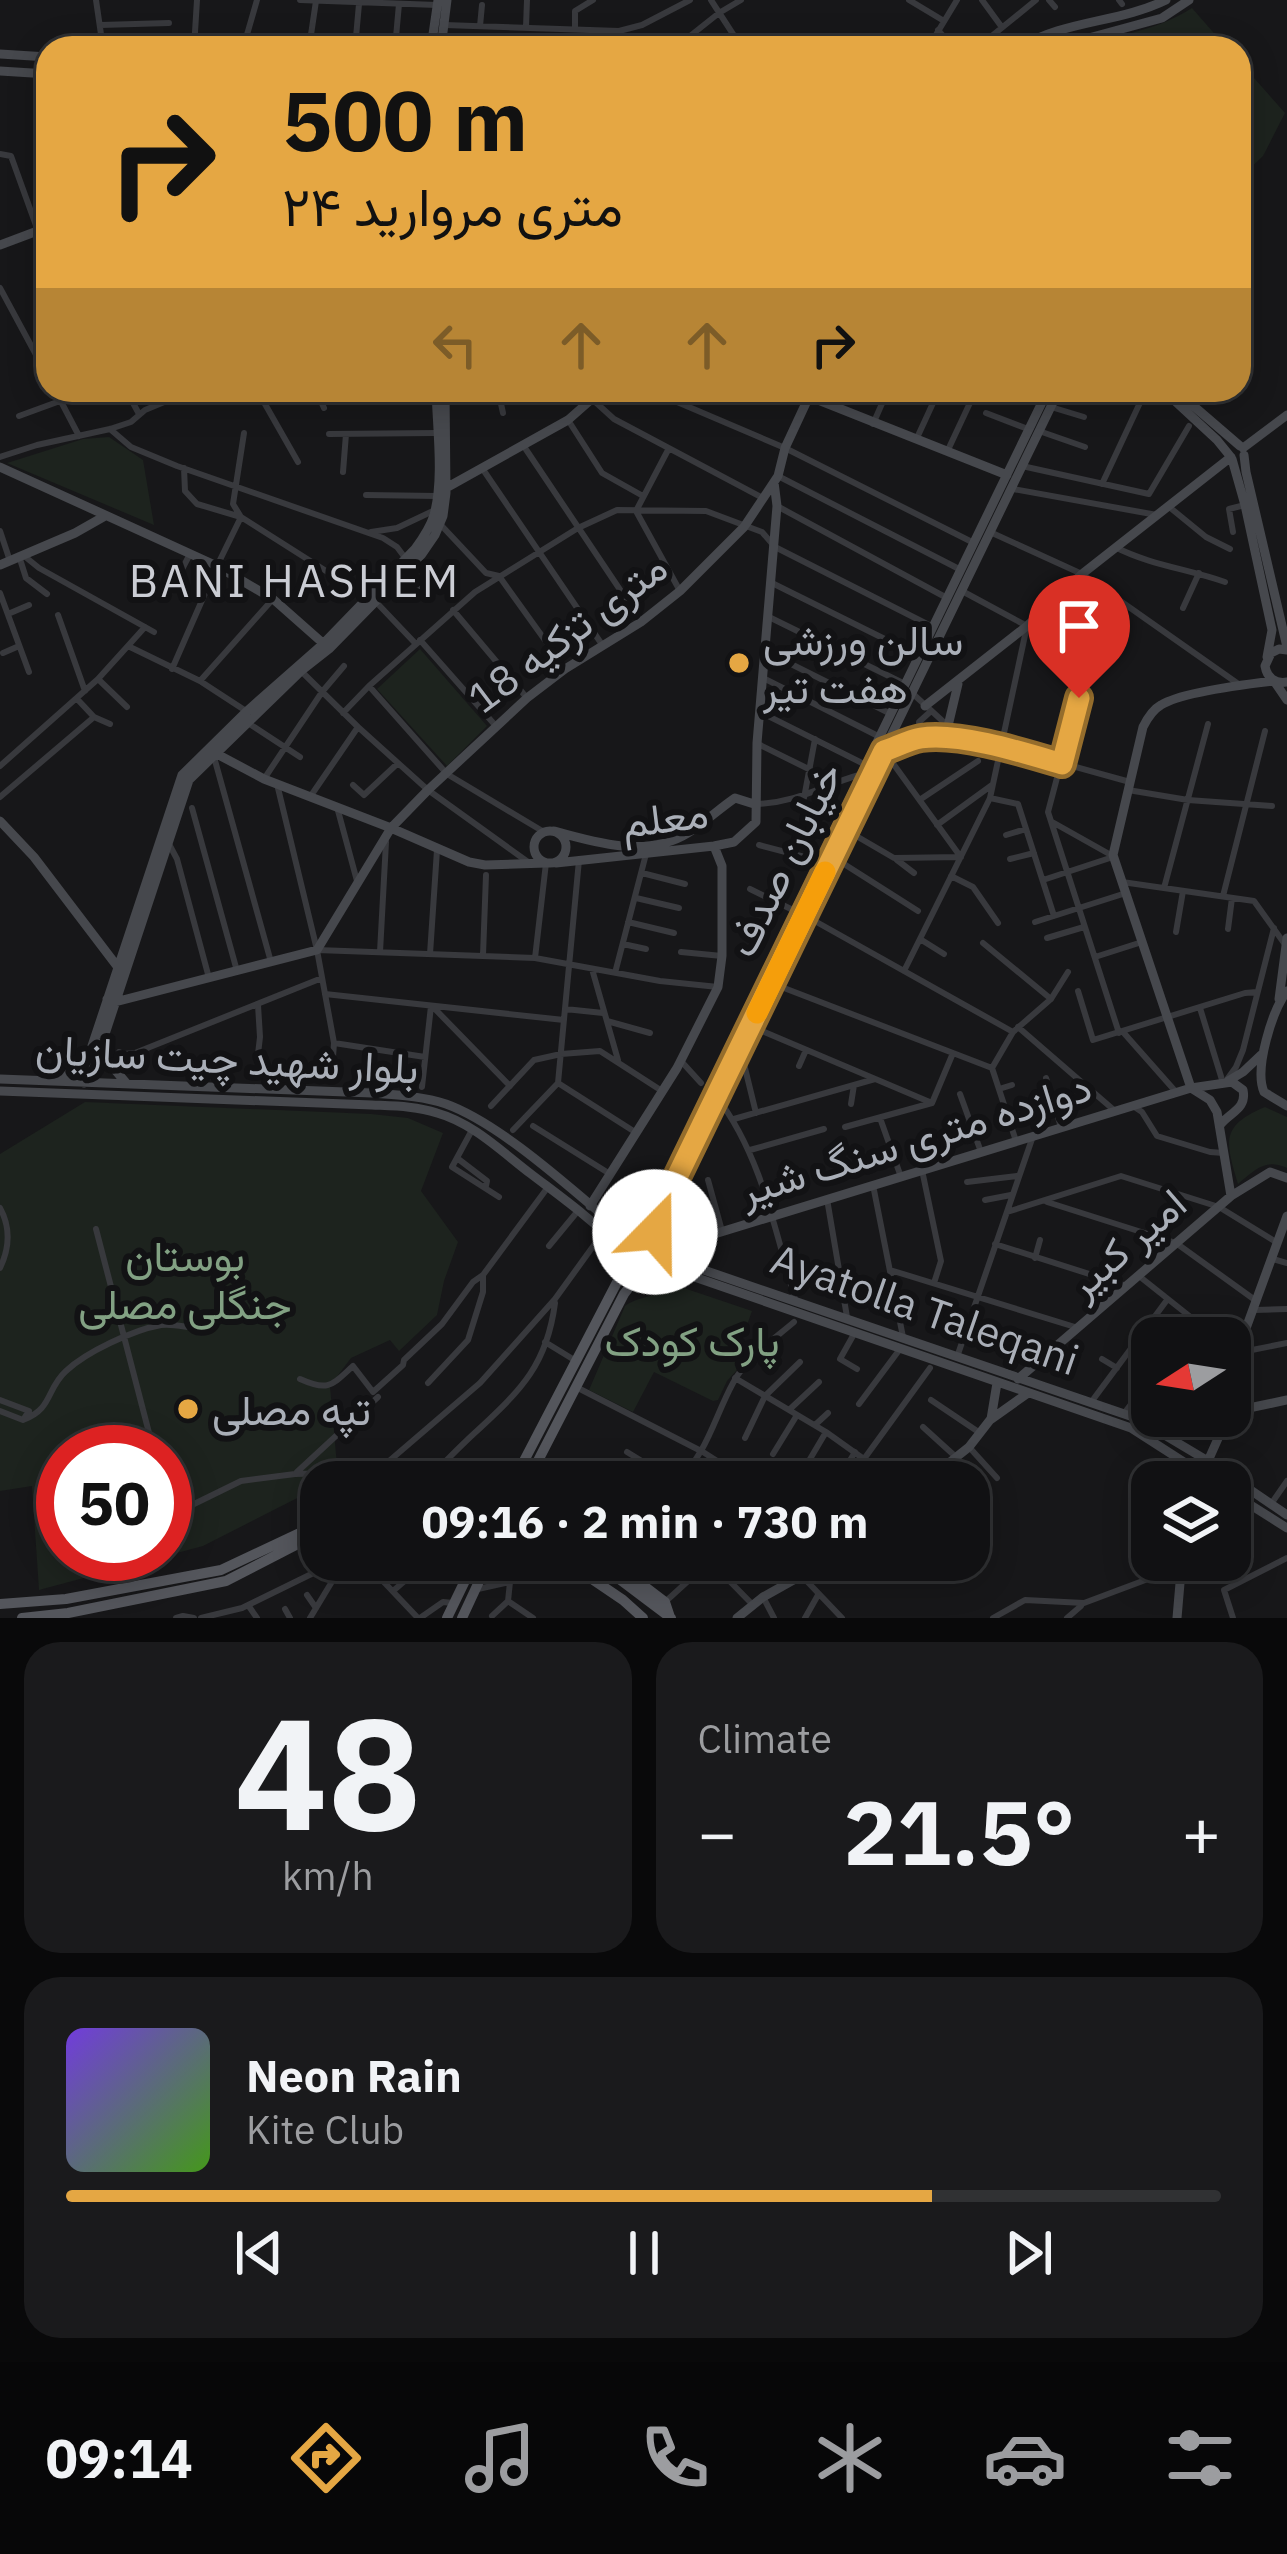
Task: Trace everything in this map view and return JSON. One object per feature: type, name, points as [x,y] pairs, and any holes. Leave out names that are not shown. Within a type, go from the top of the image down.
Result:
[{"type":"main road","points":[[531,1461],[624,1294],[653,1258]]},
{"type":"main road","points":[[529,1461],[627,1263]]},
{"type":"main road","points":[[0,1604],[66,1598],[221,1570],[300,1533]]},
{"type":"main road","points":[[22,1618],[66,1616],[226,1581],[300,1535]]},
{"type":"main road","points":[[447,1618],[465,1581]]},
{"type":"main road","points":[[461,1618],[479,1581]]},
{"type":"main road","points":[[595,1581],[623,1600],[671,1617]]},
{"type":"main road","points":[[608,1581],[654,1612]]},
{"type":"main road","points":[[618,1581],[654,1612]]},
{"type":"main road","points":[[628,1581],[654,1612]]},
{"type":"street","points":[[96,0],[102,36]]},
{"type":"street","points":[[195,36],[197,0]]},
{"type":"street","points":[[247,36],[257,0]]},
{"type":"street","points":[[299,0],[441,2]]},
{"type":"street","points":[[526,27],[527,0]]},
{"type":"street","points":[[574,28],[575,11],[593,0]]},
{"type":"street","points":[[444,25],[619,31],[642,25],[690,0]]},
{"type":"street","points":[[711,0],[734,36]]},
{"type":"street","points":[[690,36],[741,0]]},
{"type":"street","points":[[909,0],[944,21]]},
{"type":"street","points":[[935,36],[957,0]]},
{"type":"street","points":[[982,0],[1002,27]]},
{"type":"street","points":[[991,36],[1036,0]]},
{"type":"street","points":[[1044,36],[1166,0]]},
{"type":"street","points":[[1098,36],[1162,19],[1189,0]]},
{"type":"street","points":[[311,36],[316,1]]},
{"type":"street","points":[[441,2],[443,36]]},
{"type":"street","points":[[434,36],[441,2]]},
{"type":"street","points":[[356,36],[359,4]]},
{"type":"street","points":[[396,36],[399,4]]},
{"type":"street","points":[[480,26],[482,4]]},
{"type":"street","points":[[101,25],[170,23]]},
{"type":"street","points":[[938,30],[943,36]]},
{"type":"street","points":[[0,54],[36,56]]},
{"type":"street","points":[[0,71],[36,73]]},
{"type":"street","points":[[0,154],[11,156],[36,213]]},
{"type":"street","points":[[0,245],[36,232]]},
{"type":"street","points":[[0,288],[36,355]]},
{"type":"street","points":[[19,416],[57,402]]},
{"type":"street","points":[[61,402],[79,436]]},
{"type":"street","points":[[133,402],[140,414]]},
{"type":"street","points":[[0,457],[110,429],[164,402]]},
{"type":"street","points":[[263,402],[298,462]]},
{"type":"street","points":[[321,402],[323,408]]},
{"type":"street","points":[[58,1081],[91,1049],[189,779],[371,600],[428,531],[441,492],[440,402]]},
{"type":"street","points":[[371,600],[422,554],[440,524],[441,402]]},
{"type":"street","points":[[501,402],[503,413]]},
{"type":"street","points":[[366,495],[441,492],[568,420],[589,402]]},
{"type":"street","points":[[595,402],[614,419],[764,499]]},
{"type":"street","points":[[677,402],[785,448],[974,543]]},
{"type":"street","points":[[807,402],[776,479],[754,804],[804,798],[864,770]]},
{"type":"street","points":[[829,402],[873,424],[1007,475]]},
{"type":"street","points":[[873,424],[883,402]]},
{"type":"street","points":[[916,440],[933,402]]},
{"type":"street","points":[[947,452],[970,402]]},
{"type":"street","name":"خیابان صدف","points":[[638,1225],[648,1214],[800,913],[820,861],[891,714],[909,688],[933,627],[1044,402]]},
{"type":"street","points":[[655,1232],[644,1225],[626,1229],[618,1246],[627,1263],[653,1258],[657,1218],[800,913],[884,751],[909,688],[1011,489],[1034,430],[1053,402]]},
{"type":"street","points":[[1102,484],[1140,402]]},
{"type":"street","points":[[1176,402],[1237,454],[1272,630],[1268,676],[1287,700]]},
{"type":"street","points":[[1186,402],[1237,454],[1287,648],[1274,650],[1239,685]]},
{"type":"street","points":[[1051,407],[1084,418]]},
{"type":"street","points":[[986,413],[1085,447]]},
{"type":"street","points":[[921,738],[919,722],[927,709],[1082,574],[1287,415]]},
{"type":"street","points":[[568,420],[602,473],[644,497]]},
{"type":"street","points":[[1022,466],[1149,494],[1189,426]]},
{"type":"street","points":[[110,429],[131,447],[365,533],[397,547],[406,559]]},
{"type":"street","points":[[241,517],[233,504],[244,433]]},
{"type":"street","points":[[329,434],[437,433]]},
{"type":"street","points":[[343,472],[346,434]]},
{"type":"street","points":[[523,446],[641,622]]},
{"type":"street","points":[[636,512],[668,450]]},
{"type":"street","points":[[0,467],[217,566],[273,599],[326,646]]},
{"type":"street","points":[[184,468],[185,491],[196,504],[241,517],[371,600],[418,642],[495,725]]},
{"type":"street","points":[[482,468],[603,646]]},
{"type":"street","points":[[776,479],[961,570]]},
{"type":"street","name":"18 متری تزکیه","points":[[317,950],[388,832],[428,790],[527,698],[680,591],[744,527],[776,479]]},
{"type":"street","points":[[1011,489],[1157,515]]},
{"type":"street","points":[[1233,532],[1229,509],[1245,505]]},
{"type":"street","points":[[777,506],[947,598]]},
{"type":"street","points":[[1168,506],[1206,537],[1230,549]]},
{"type":"street","points":[[365,533],[398,528],[435,510]]},
{"type":"street","points":[[343,713],[453,610],[540,550],[617,510],[706,511],[762,532],[775,547],[933,627]]},
{"type":"street","points":[[636,512],[680,591]]},
{"type":"street","points":[[13,559],[105,516]]},
{"type":"street","points":[[172,669],[241,517]]},
{"type":"street","points":[[440,524],[486,573],[499,576],[565,669]]},
{"type":"street","points":[[0,531],[26,578],[46,594]]},
{"type":"street","points":[[990,532],[1082,574],[1239,685]]},
{"type":"street","points":[[1114,548],[1153,564],[1225,582]]},
{"type":"street","points":[[134,580],[169,594],[190,554]]},
{"type":"street","points":[[13,559],[39,568],[154,632]]},
{"type":"street","points":[[1183,608],[1198,573]]},
{"type":"street","points":[[397,581],[407,588],[426,585]]},
{"type":"street","points":[[772,583],[919,657]]},
{"type":"street","points":[[962,591],[1027,626]]},
{"type":"street","points":[[0,592],[28,672]]},
{"type":"street","points":[[200,681],[273,599]]},
{"type":"street","points":[[8,614],[29,605]]},
{"type":"street","points":[[453,610],[527,698]]},
{"type":"street","points":[[58,615],[85,691]]},
{"type":"street","points":[[769,617],[909,688],[948,725],[1001,746],[1187,800],[1272,806]]},
{"type":"street","points":[[904,971],[990,798],[1027,626]]},
{"type":"street","points":[[0,766],[98,679],[145,627]]},
{"type":"street","points":[[3,652],[20,646]]},
{"type":"street","points":[[128,646],[200,681],[300,758]]},
{"type":"street","points":[[121,971],[182,775],[326,646]]},
{"type":"street","points":[[766,652],[891,714]]},
{"type":"street","points":[[1087,664],[1048,812],[1121,1032],[1176,1093]]},
{"type":"street","points":[[264,779],[344,666]]},
{"type":"street","points":[[301,671],[428,790],[531,865]]},
{"type":"street","points":[[763,678],[880,737]]},
{"type":"street","points":[[98,679],[127,706]]},
{"type":"street","points":[[948,725],[959,681]]},
{"type":"street","points":[[1287,682],[1239,685],[1160,705],[1149,715],[1113,856],[1191,1088],[1215,1106],[1220,1125],[1256,1100],[1271,1099],[1287,1106]]},
{"type":"street","points":[[369,686],[447,774],[562,837],[564,856],[551,863],[537,858],[533,848],[536,838],[549,832]]},
{"type":"street","points":[[79,701],[94,717],[110,724]]},
{"type":"street","points":[[760,712],[864,770]]},
{"type":"street","points":[[0,796],[94,717]]},
{"type":"street","points":[[1164,888],[1208,724]]},
{"type":"street","points":[[310,797],[358,728]]},
{"type":"street","points":[[1222,897],[1265,730]]},
{"type":"street","points":[[884,751],[921,738],[1001,746]]},
{"type":"street","points":[[804,798],[815,739]]},
{"type":"street","points":[[757,743],[835,782]]},
{"type":"street","points":[[884,751],[961,857]]},
{"type":"street","points":[[214,754],[271,962]]},
{"type":"street","name":"معلم","points":[[214,754],[388,832],[485,865],[531,865],[714,846],[734,842],[756,822],[754,804],[735,798],[685,836],[656,845],[615,846],[549,832]]},
{"type":"street","points":[[921,799],[978,761]]},
{"type":"street","points":[[352,785],[364,796],[398,764]]},
{"type":"street","points":[[938,824],[994,782]]},
{"type":"street","points":[[277,784],[317,950],[334,1043],[332,1071]]},
{"type":"street","points":[[990,798],[1018,804],[1054,916]]},
{"type":"street","points":[[337,807],[358,884]]},
{"type":"street","points":[[192,808],[237,971]]},
{"type":"street","points":[[0,821],[34,856],[121,971]]},
{"type":"street","points":[[1051,821],[1113,856]]},
{"type":"street","points":[[1006,835],[1026,829]]},
{"type":"street","points":[[846,830],[914,873]]},
{"type":"street","points":[[380,952],[388,832]]},
{"type":"street","points":[[168,842],[177,859],[209,978]]},
{"type":"street","points":[[722,866],[734,842]]},
{"type":"street","points":[[759,845],[820,861]]},
{"type":"street","points":[[590,1206],[681,1060],[718,987],[722,866],[714,846]]},
{"type":"street","points":[[430,954],[437,847]]},
{"type":"street","points":[[1010,860],[1034,853]]},
{"type":"street","points":[[616,973],[646,854]]},
{"type":"street","points":[[1042,880],[1113,856]]},
{"type":"street","points":[[832,857],[918,911]]},
{"type":"street","points":[[894,858],[961,857]]},
{"type":"street","points":[[513,1130],[558,1083],[579,860]]},
{"type":"street","points":[[535,958],[551,863]]},
{"type":"street","points":[[641,872],[686,884]]},
{"type":"street","points":[[482,956],[486,875]]},
{"type":"street","points":[[951,876],[974,887],[998,923]]},
{"type":"street","points":[[1035,922],[1124,887],[1254,902],[1286,944],[1278,1004],[1259,1075],[1271,1099]]},
{"type":"street","points":[[750,889],[1016,1030],[1115,1111]]},
{"type":"street","points":[[1176,932],[1183,891]]},
{"type":"street","points":[[635,897],[680,908]]},
{"type":"street","points":[[1228,929],[1232,898]]},
{"type":"street","points":[[628,922],[674,933]]},
{"type":"street","points":[[1047,938],[1085,926]]},
{"type":"street","points":[[1223,1083],[1243,1050],[1274,928]]},
{"type":"street","points":[[920,939],[944,954]]},
{"type":"street","points":[[1095,957],[1142,942]]},
{"type":"street","points":[[983,943],[1051,999]]},
{"type":"street","points":[[623,944],[646,949]]},
{"type":"street","points":[[111,1000],[317,950],[535,958],[718,987]]},
{"type":"street","points":[[681,952],[722,956]]},
{"type":"street","points":[[592,969],[619,1063]]},
{"type":"street","points":[[992,1068],[1016,1030],[1051,999],[1068,972]]},
{"type":"street","points":[[119,1052],[135,1053],[322,978]]},
{"type":"street","points":[[771,982],[992,1068]]},
{"type":"street","points":[[1078,991],[1094,1040],[1257,992]]},
{"type":"street","points":[[1278,1004],[1287,991]]},
{"type":"street","points":[[325,994],[564,1020]]},
{"type":"street","points":[[82,1088],[104,1037],[111,1000]]},
{"type":"street","points":[[257,1054],[258,1005]]},
{"type":"street","points":[[422,1087],[431,1006]]},
{"type":"street","points":[[431,1006],[510,1086]]},
{"type":"street","points":[[1200,1008],[1223,1083]]},
{"type":"street","points":[[565,1009],[650,1033]]},
{"type":"street","points":[[750,1026],[932,1102]]},
{"type":"street","points":[[104,1037],[105,1058],[127,1084]]},
{"type":"street","points":[[334,1043],[425,1057]]},
{"type":"street","points":[[799,1066],[806,1050]]},
{"type":"street","points":[[1223,1083],[1243,1072],[1265,1050]]},
{"type":"street","points":[[491,1106],[534,1060],[561,1054],[600,1051],[662,1091]]},
{"type":"street","points":[[845,1127],[932,1102],[953,1053]]},
{"type":"street","points":[[681,1060],[700,1083]]},
{"type":"street","points":[[744,1064],[756,1113]]},
{"type":"street","points":[[992,1068],[1016,1141]]},
{"type":"street","points":[[1046,1078],[1062,1127]]},
{"type":"street","name":"بلوار شهید چیت سازیان","points":[[0,1079],[409,1107],[439,1113],[472,1130],[548,1186],[618,1246]]},
{"type":"street","points":[[734,1119],[876,1079]]},
{"type":"street","points":[[1223,1083],[1232,1082],[1243,1090],[1240,1108]]},
{"type":"street","points":[[558,1083],[635,1132]]},
{"type":"street","name":"دوازده متری سنگ شیر","points":[[653,1258],[827,1199],[1191,1088],[1223,1083]]},
{"type":"street","name":"بلوار شهید چیت سازیان","points":[[0,1091],[127,1084],[392,1094],[442,1102],[509,1141],[611,1223],[626,1229]]},
{"type":"street","points":[[851,1105],[854,1085]]},
{"type":"street","points":[[999,1089],[1012,1085]]},
{"type":"street","points":[[960,1094],[981,1152]]},
{"type":"street","points":[[716,1096],[750,1150],[795,1299]]},
{"type":"street","points":[[1133,1106],[1156,1136],[1224,1153]]},
{"type":"street","points":[[880,1118],[901,1177]]},
{"type":"street","name":"امیر کبیر","points":[[1002,1384],[1021,1378],[1231,1196],[1220,1125]]},
{"type":"street","points":[[533,1126],[610,1174]]},
{"type":"street","points":[[750,1150],[824,1129]]},
{"type":"street","points":[[472,1130],[452,1167],[499,1196]]},
{"type":"street","points":[[957,1357],[1033,1136]]},
{"type":"street","points":[[922,1170],[941,1261],[934,1284]]},
{"type":"street","points":[[1231,1196],[1270,1172],[1287,1178]]},
{"type":"street","points":[[968,1182],[1018,1176]]},
{"type":"street","points":[[1006,1212],[1121,1176],[1219,1207],[1276,1242]]},
{"type":"street","points":[[708,1180],[722,1232]]},
{"type":"street","points":[[873,1185],[903,1336]]},
{"type":"street","points":[[296,1474],[442,1324],[548,1186]]},
{"type":"street","points":[[985,1200],[1012,1195]]},
{"type":"street","points":[[827,1199],[847,1317]]},
{"type":"street","points":[[1043,1201],[1176,1243],[1254,1305],[1287,1309]]},
{"type":"street","points":[[0,1208],[9,1238],[0,1268]]},
{"type":"street","points":[[549,1246],[578,1210]]},
{"type":"street","points":[[1248,1317],[1287,1216]]},
{"type":"street","points":[[96,1228],[147,1425]]},
{"type":"street","points":[[389,1461],[508,1353],[604,1232]]},
{"type":"street","points":[[1035,1258],[1040,1240]]},
{"type":"street","points":[[995,1244],[1127,1286]]},
{"type":"street","name":"Ayatolla Taleqani","points":[[653,1258],[903,1336],[931,1358],[957,1357],[1021,1378],[1131,1428],[1183,1461]]},
{"type":"street","name":"Ayatolla Taleqani","points":[[653,1258],[1028,1393],[1092,1401],[1131,1417]]},
{"type":"street","points":[[1270,1258],[1287,1263]]},
{"type":"street","points":[[890,1270],[1078,1328]]},
{"type":"street","points":[[428,1383],[468,1340],[483,1292],[483,1275]]},
{"type":"street","points":[[1139,1276],[1190,1317]]},
{"type":"street","points":[[447,1461],[530,1377],[552,1326],[555,1299]]},
{"type":"street","points":[[1092,1401],[1167,1300]]},
{"type":"street","points":[[696,1461],[735,1378],[794,1322]]},
{"type":"street","points":[[23,1420],[44,1408],[63,1373],[101,1348],[164,1324],[190,1330],[208,1328]]},
{"type":"street","points":[[854,1334],[840,1359],[857,1369]]},
{"type":"street","points":[[545,1342],[576,1361]]},
{"type":"street","points":[[1251,1348],[1287,1343]]},
{"type":"street","points":[[860,1405],[900,1349]]},
{"type":"street","points":[[864,1459],[931,1358]]},
{"type":"street","points":[[1102,1359],[1117,1367]]},
{"type":"street","points":[[745,1438],[765,1396],[800,1362]]},
{"type":"street","points":[[300,1379],[318,1387],[330,1386],[353,1366],[375,1395]]},
{"type":"street","points":[[735,1378],[867,1461]]},
{"type":"street","points":[[773,1454],[793,1412],[819,1382]]},
{"type":"street","points":[[990,1420],[1002,1384]]},
{"type":"street","points":[[575,1386],[716,1461]]},
{"type":"street","points":[[951,1461],[990,1420],[1028,1393]]},
{"type":"street","points":[[0,1400],[29,1411],[23,1420]]},
{"type":"street","points":[[931,1400],[980,1433]]},
{"type":"street","points":[[1251,1409],[1287,1404]]},
{"type":"street","points":[[1124,1414],[1131,1405]]},
{"type":"street","points":[[0,1411],[23,1420]]},
{"type":"street","points":[[814,1425],[828,1413]]},
{"type":"street","points":[[923,1427],[956,1457]]},
{"type":"street","points":[[808,1461],[826,1432]]},
{"type":"street","name":"Ayatolla Taleqani","points":[[1168,1437],[1208,1461]]},
{"type":"street","points":[[1208,1461],[1218,1437]]},
{"type":"street","points":[[969,1447],[997,1478]]},
{"type":"street","points":[[627,1452],[642,1461]]},
{"type":"street","points":[[849,1461],[854,1452]]},
{"type":"street","points":[[192,1504],[241,1481],[300,1474]]},
{"type":"street","points":[[1271,1504],[1287,1480]]},
{"type":"street","name":"Ayatolla Taleqani","points":[[1251,1490],[1287,1515]]},
{"type":"street","points":[[1251,1505],[1287,1528]]},
{"type":"street","points":[[1233,1618],[1224,1590],[1287,1558]]},
{"type":"street","points":[[654,1612],[710,1562],[753,1605]]},
{"type":"street","points":[[176,1618],[214,1617],[300,1580]]},
{"type":"street","points":[[310,1618],[331,1581]]},
{"type":"street","points":[[383,1581],[419,1618],[443,1602],[454,1603]]},
{"type":"street","points":[[393,1591],[405,1581]]},
{"type":"street","points":[[737,1618],[789,1581]]},
{"type":"street","points":[[806,1581],[842,1618]]},
{"type":"street","points":[[1067,1618],[1084,1604],[1140,1581]]},
{"type":"street","points":[[1177,1618],[1180,1581]]},
{"type":"street","points":[[475,1590],[509,1582],[508,1601],[492,1616]]},
{"type":"street","points":[[308,1594],[316,1608]]},
{"type":"street","points":[[805,1618],[818,1594]]},
{"type":"street","points":[[763,1597],[774,1618]]},
{"type":"street","points":[[993,1618],[1025,1600],[1084,1604]]},
{"type":"street","points":[[508,1601],[532,1618]]},
{"type":"street","points":[[248,1605],[257,1618]]},
{"type":"street","points":[[285,1609],[290,1618]]},
{"type":"green space","points":[[1192,8],[1216,36],[1117,36],[1148,28]]},
{"type":"green space","points":[[1251,75],[1285,113],[1263,156],[1251,168]]},
{"type":"green space","points":[[109,437],[143,460],[154,525],[7,463],[83,439]]},
{"type":"green space","points":[[420,649],[487,726],[447,766],[377,689]]},
{"type":"green space","name":"بوستان جنگلی مصلی","points":[[85,1102],[371,1114],[408,1118],[443,1133],[421,1191],[458,1242],[437,1315],[399,1351],[390,1340],[351,1358],[330,1386],[337,1461],[300,1461],[300,1497],[192,1549],[192,1425],[36,1425],[36,1545],[32,1486],[0,1491],[0,1154]]},
{"type":"green space","points":[[1265,1107],[1287,1117],[1287,1168],[1266,1165],[1238,1184],[1230,1137],[1240,1121]]},
{"type":"green space","name":"پارک کودک","points":[[675,1285],[752,1311],[737,1353],[746,1360],[718,1400],[654,1372],[633,1412],[589,1390],[625,1306]]},
{"type":"green space","name":"بوستان جنگلی مصلی","points":[[38,1581],[73,1581],[39,1590]]},
{"type":"slow traffic","points":[[757,1013],[825,872]]},
{"type":"place","name":"سالن ورزشی هفت تیر","points":[[739,663]]},
{"type":"place","name":"تپه مصلی","points":[[188,1409]]},
{"type":"district","name":"BANI HASHEM","points":[[295,580]]},
{"type":"route","points":[[655,1232],[657,1218],[884,751],[921,738],[944,739],[1001,746],[1062,764],[1079,698]]}]
